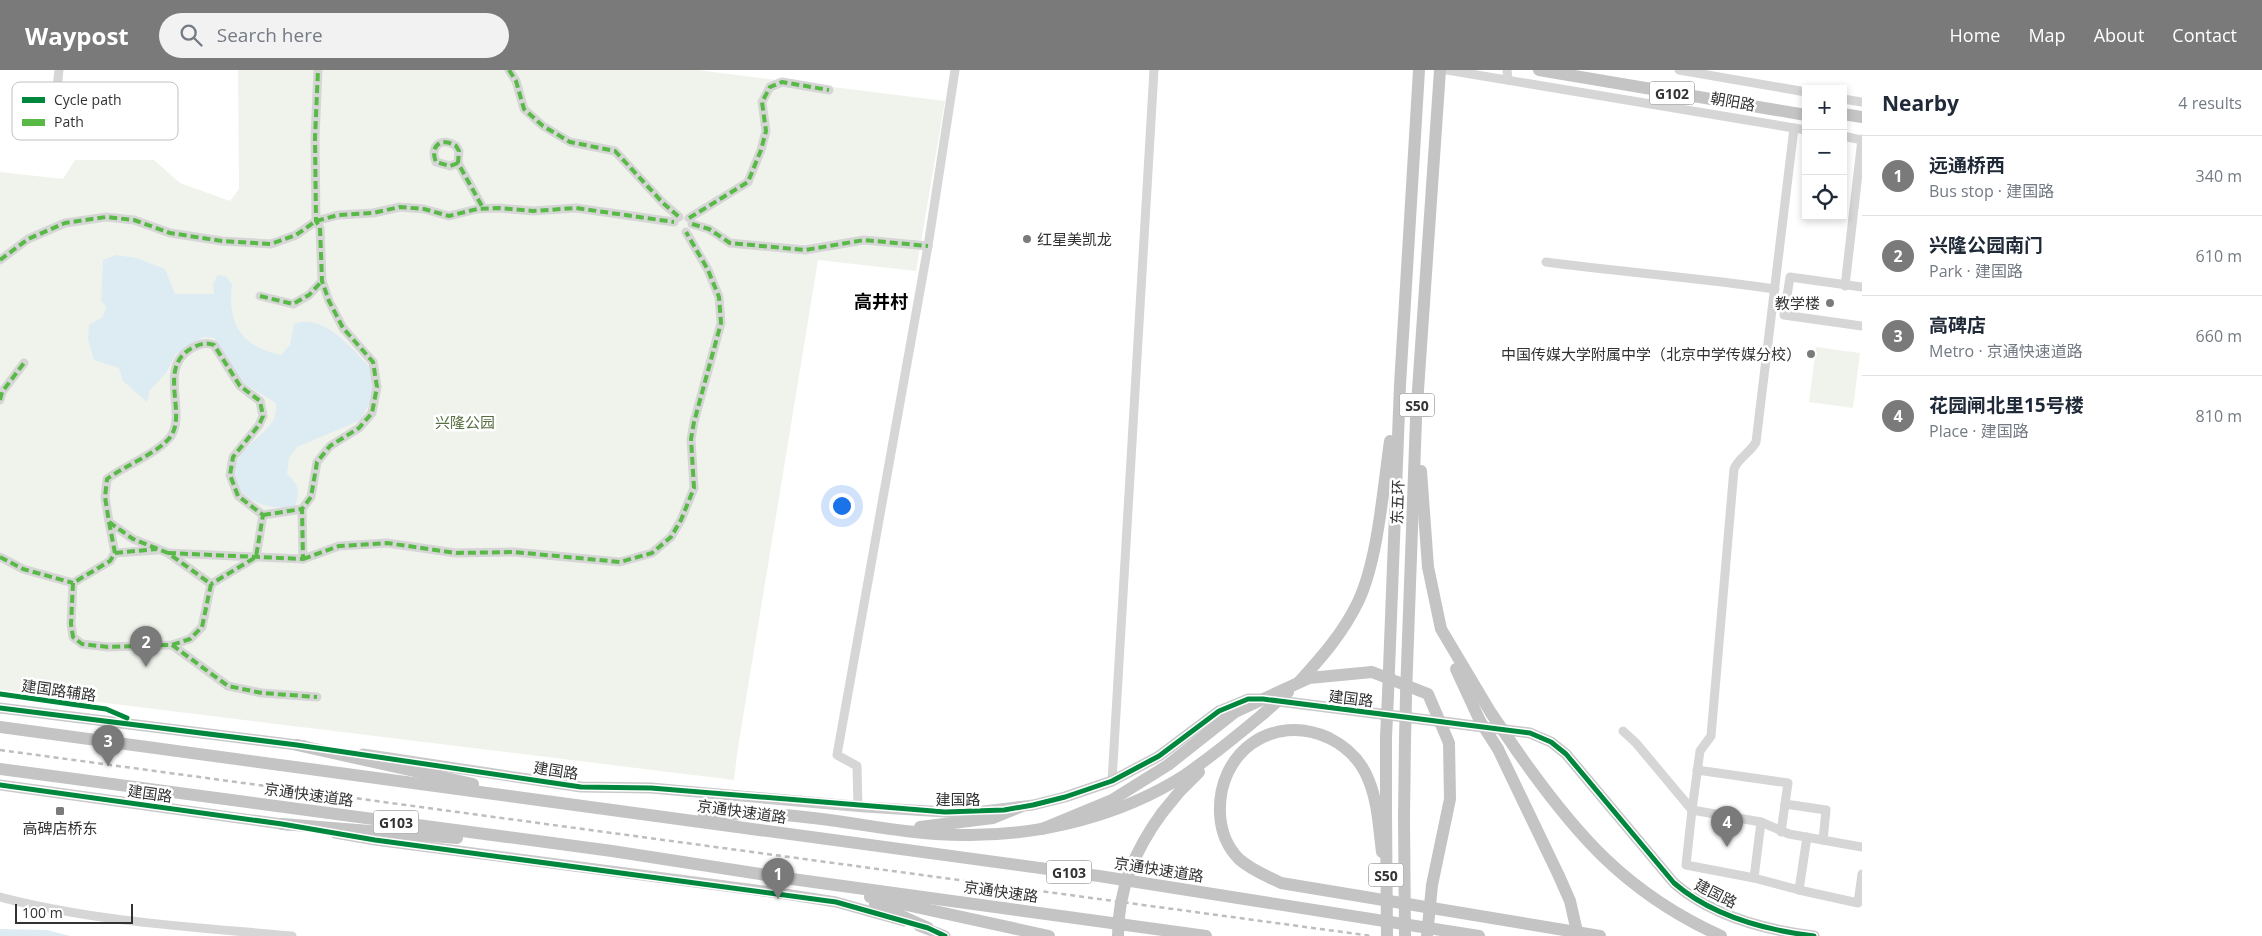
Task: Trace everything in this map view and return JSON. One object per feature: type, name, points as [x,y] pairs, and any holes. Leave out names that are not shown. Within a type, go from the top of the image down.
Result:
[{"type":"highway","name":"东五环","points":[[1387,936],[1386,882],[1381,814],[1388,695],[1400,385],[1419,70]]},
{"type":"highway","name":"东五环","points":[[1405,936],[1405,739],[1416,418],[1440,70]]},
{"type":"highway","name":"朝阳路","points":[[1539,70],[1802,115]]},
{"type":"highway","name":"朝阳路","points":[[1587,70],[1802,106]]},
{"type":"highway","points":[[1847,115],[1862,117]]},
{"type":"highway","points":[[1847,123],[1862,125]]},
{"type":"highway","points":[[1118,936],[1122,897],[1128,873],[1138,849],[1162,813],[1180,791],[1230,742],[1299,682],[1331,647],[1358,602],[1369,572],[1400,385]]},
{"type":"highway","points":[[1416,418],[1428,567],[1441,629],[1480,721],[1498,749],[1560,876],[1570,901],[1578,936]]},
{"type":"highway","points":[[1441,629],[1491,713],[1563,814],[1610,865],[1661,905],[1721,936]]},
{"type":"highway","points":[[1042,829],[1112,800],[1168,765],[1235,712],[1309,678],[1372,672],[1428,694],[1449,743],[1450,800],[1432,885],[1428,936]]},
{"type":"highway","name":"京通快速道路","points":[[0,727],[1099,876],[1479,936]]},
{"type":"highway","points":[[1381,814],[1369,780],[1360,763],[1348,750],[1318,733],[1299,730],[1281,730],[1263,736],[1248,746],[1236,758],[1228,772],[1222,787],[1220,804],[1220,822],[1226,841],[1239,859],[1258,872],[1281,883],[1600,936]]},
{"type":"highway","points":[[657,816],[782,815],[964,836],[1042,829],[1069,823],[1130,803],[1184,775],[1230,742]]},
{"type":"highway","points":[[297,745],[563,804]]},
{"type":"highway","name":"京通快速道路","points":[[0,769],[612,851],[792,879]]},
{"type":"highway","points":[[889,828],[993,818],[1020,807]]},
{"type":"highway","points":[[282,824],[612,851]]},
{"type":"highway","points":[[792,879],[852,894],[1049,936]]},
{"type":"highway","name":"京通快速路","points":[[792,879],[1206,936]]},
{"type":"highway","points":[[852,894],[928,928]]},
{"type":"main road","name":"建国路","points":[[0,708],[297,745],[581,787],[650,788],[945,812],[975,812],[1020,807],[1065,797],[1112,781],[1159,756],[1219,711],[1248,699],[1530,733],[1551,742],[1566,754],[1674,883],[1691,898],[1754,925],[1814,936]]},
{"type":"main road","name":"建国路","points":[[0,785],[282,824],[375,840],[836,902],[928,928],[945,936]]},
{"type":"street","points":[[303,559],[302,509],[311,497],[318,462],[330,446],[359,428],[372,412],[377,387],[373,362],[343,328],[329,301],[322,281],[320,228],[316,221],[315,138],[318,70]]},
{"type":"street","points":[[508,70],[516,81],[524,109],[530,115],[543,126],[570,142],[615,151],[677,219],[680,231],[686,232]]},
{"type":"street","points":[[858,806],[857,766],[837,755],[928,246],[955,70]]},
{"type":"street","points":[[1112,781],[1154,70]]},
{"type":"street","name":"朝阳路","points":[[1447,70],[1802,129]]},
{"type":"street","points":[[1507,70],[1508,80]]},
{"type":"street","name":"朝阳路","points":[[1679,70],[1802,91]]},
{"type":"street","points":[[686,232],[690,229],[691,221],[748,182],[761,150],[766,131],[762,102],[770,87],[782,82],[829,90]]},
{"type":"street","points":[[1847,99],[1862,102]]},
{"type":"street","points":[[1794,128],[1756,442],[1752,449],[1738,459],[1734,469],[1711,736],[1700,752],[1686,864],[1858,903],[1862,874]]},
{"type":"street","points":[[1845,286],[1862,140],[1847,137]]},
{"type":"street","points":[[458,163],[483,208]]},
{"type":"street","points":[[0,260],[28,239],[65,223],[106,217],[134,220],[179,234],[222,242],[271,244],[296,235],[316,221],[338,215],[373,214],[400,207],[424,209],[449,216],[483,208],[533,211],[576,208],[677,219],[685,216],[691,221],[710,229],[730,243],[805,250],[864,240],[928,246]]},
{"type":"street","points":[[114,553],[164,551],[303,559],[339,546],[387,543],[456,553],[514,552],[620,562],[652,553],[671,537],[681,520],[694,488],[692,430],[721,323],[719,297],[708,270],[686,232]]},
{"type":"street","points":[[1546,262],[1700,278],[1775,289]]},
{"type":"street","points":[[1862,288],[1790,277],[1784,315],[1862,326]]},
{"type":"street","points":[[260,296],[293,304],[309,295],[322,281]]},
{"type":"street","points":[[0,557],[23,569],[73,583],[110,561],[114,553],[105,497],[107,479],[120,469],[162,445],[172,435],[176,416],[173,396],[177,361],[184,352],[198,344],[208,343],[214,345],[240,386],[260,401],[263,416],[259,425],[233,457],[230,475],[238,496],[264,516],[302,509]]},
{"type":"street","points":[[0,400],[2,392],[24,363]]},
{"type":"street","points":[[73,583],[71,624],[73,637],[82,644],[108,647],[172,645],[190,639],[202,627],[211,584],[256,556],[264,516]]},
{"type":"street","points":[[108,522],[133,539],[164,551],[211,584]]},
{"type":"street","points":[[172,645],[228,686],[262,693],[317,697]]},
{"type":"street","points":[[1623,731],[1636,743],[1692,810],[1761,822],[1782,832],[1862,848]]},
{"type":"street","points":[[1697,770],[1788,783],[1782,832]]},
{"type":"street","points":[[1785,804],[1826,810],[1823,840]]},
{"type":"street","points":[[1754,878],[1761,822]]},
{"type":"street","points":[[1799,890],[1806,837]]},
{"type":"street","points":[[0,897],[48,909],[111,920],[292,936]]},
{"type":"green space","name":"兴隆公园","points":[[238,70],[697,70],[945,101],[916,271],[818,260],[734,780],[0,690],[0,172],[63,179],[75,160],[154,160],[180,183],[230,201],[239,189]]},
{"type":"green space","points":[[1816,347],[1860,353],[1853,408],[1809,402]]},
{"type":"shaded area","points":[[116,255],[136,258],[165,269],[175,294],[214,294],[213,283],[218,275],[225,276],[232,284],[232,311],[235,322],[247,339],[256,346],[281,355],[290,345],[294,324],[306,322],[317,324],[328,329],[349,345],[374,372],[372,398],[361,420],[297,447],[289,458],[287,474],[296,485],[298,497],[295,507],[282,508],[264,505],[247,497],[238,488],[235,470],[238,458],[271,424],[275,417],[276,403],[245,384],[236,375],[214,338],[203,337],[176,354],[166,373],[150,390],[147,402],[123,381],[119,368],[94,360],[88,340],[89,325],[103,317],[106,306],[101,301],[103,260]]},
{"type":"shaded area","points":[[0,929],[47,930],[70,936],[0,936]]},
{"type":"railway","points":[[0,750],[1372,936]]},
{"type":"marked path","points":[[168,553],[303,559],[302,509],[311,497],[317,462],[330,446],[359,428],[372,413],[377,387],[373,362],[343,328],[329,301],[322,281],[320,228],[316,221],[315,138],[318,70]]},
{"type":"marked path","points":[[509,70],[516,81],[524,109],[543,126],[570,142],[615,151],[663,203],[679,217]]},
{"type":"marked path","points":[[689,218],[748,182],[761,150],[766,131],[762,102],[770,87],[782,82],[829,90]]},
{"type":"marked path","points":[[458,163],[450,166],[436,162],[434,151],[438,144],[446,142],[456,146],[459,151],[458,163],[483,208]]},
{"type":"marked path","points":[[0,260],[28,239],[65,223],[106,217],[134,220],[170,233],[222,241],[271,244],[296,235],[316,221],[338,215],[373,213],[400,207],[424,209],[449,216],[477,209],[499,208],[533,211],[576,208],[674,222]]},
{"type":"marked path","points":[[692,224],[709,229],[730,243],[805,250],[864,240],[928,246]]},
{"type":"marked path","points":[[303,559],[339,546],[387,543],[456,553],[514,552],[620,562],[652,553],[671,537],[681,520],[694,488],[691,439],[721,323],[719,297],[708,270],[686,232]]},
{"type":"marked path","points":[[260,296],[293,304],[309,295],[322,281]]},
{"type":"marked path","points":[[109,522],[115,553],[110,561],[73,583],[71,624],[73,637],[82,644],[108,647],[172,645],[190,639],[202,627],[211,584],[168,553],[133,539],[109,522],[105,497],[107,479],[159,448],[171,436],[175,426],[176,415],[174,378],[176,366],[182,356],[192,348],[200,345],[214,345],[240,386],[260,401],[263,416],[259,425],[233,457],[230,475],[238,496],[263,515],[256,557],[211,584]]},
{"type":"marked path","points":[[0,400],[2,392],[24,363]]},
{"type":"marked path","points":[[263,515],[302,509]]},
{"type":"marked path","points":[[115,553],[157,549]]},
{"type":"marked path","points":[[0,557],[23,569],[73,583]]},
{"type":"marked path","points":[[172,645],[228,686],[262,693],[317,697]]},
{"type":"cycle path","name":"建国路辅路","points":[[0,694],[106,709],[127,718]]},
{"type":"cycle path","points":[[0,708],[297,745],[581,787],[651,788],[945,812],[1004,810],[1033,805],[1065,797],[1112,781],[1159,756],[1219,711],[1248,699],[1263,699],[1530,733],[1551,742],[1566,754],[1674,883],[1689,895],[1722,913],[1740,920],[1777,930],[1814,936]]},
{"type":"cycle path","points":[[0,785],[282,824],[375,840],[836,902],[928,928],[945,936]]},
{"type":"place","name":"红星美凯龙","points":[[1027,239]]},
{"type":"place","name":"教学楼","points":[[1830,303]]},
{"type":"place","name":"中国传媒大学附属中学（北京中学传媒分校）","points":[[1811,354]]},
{"type":"place","name":"兴隆公园南门","points":[[146,667]]},
{"type":"place","name":"高碑店","points":[[108,766]]},
{"type":"place","name":"高碑店桥东","points":[[60,811]]},
{"type":"place","name":"花园闸北里15号楼","points":[[1727,847]]},
{"type":"place","name":"远通桥西","points":[[778,899]]},
{"type":"district","name":"高井村","points":[[881,301]]}]
